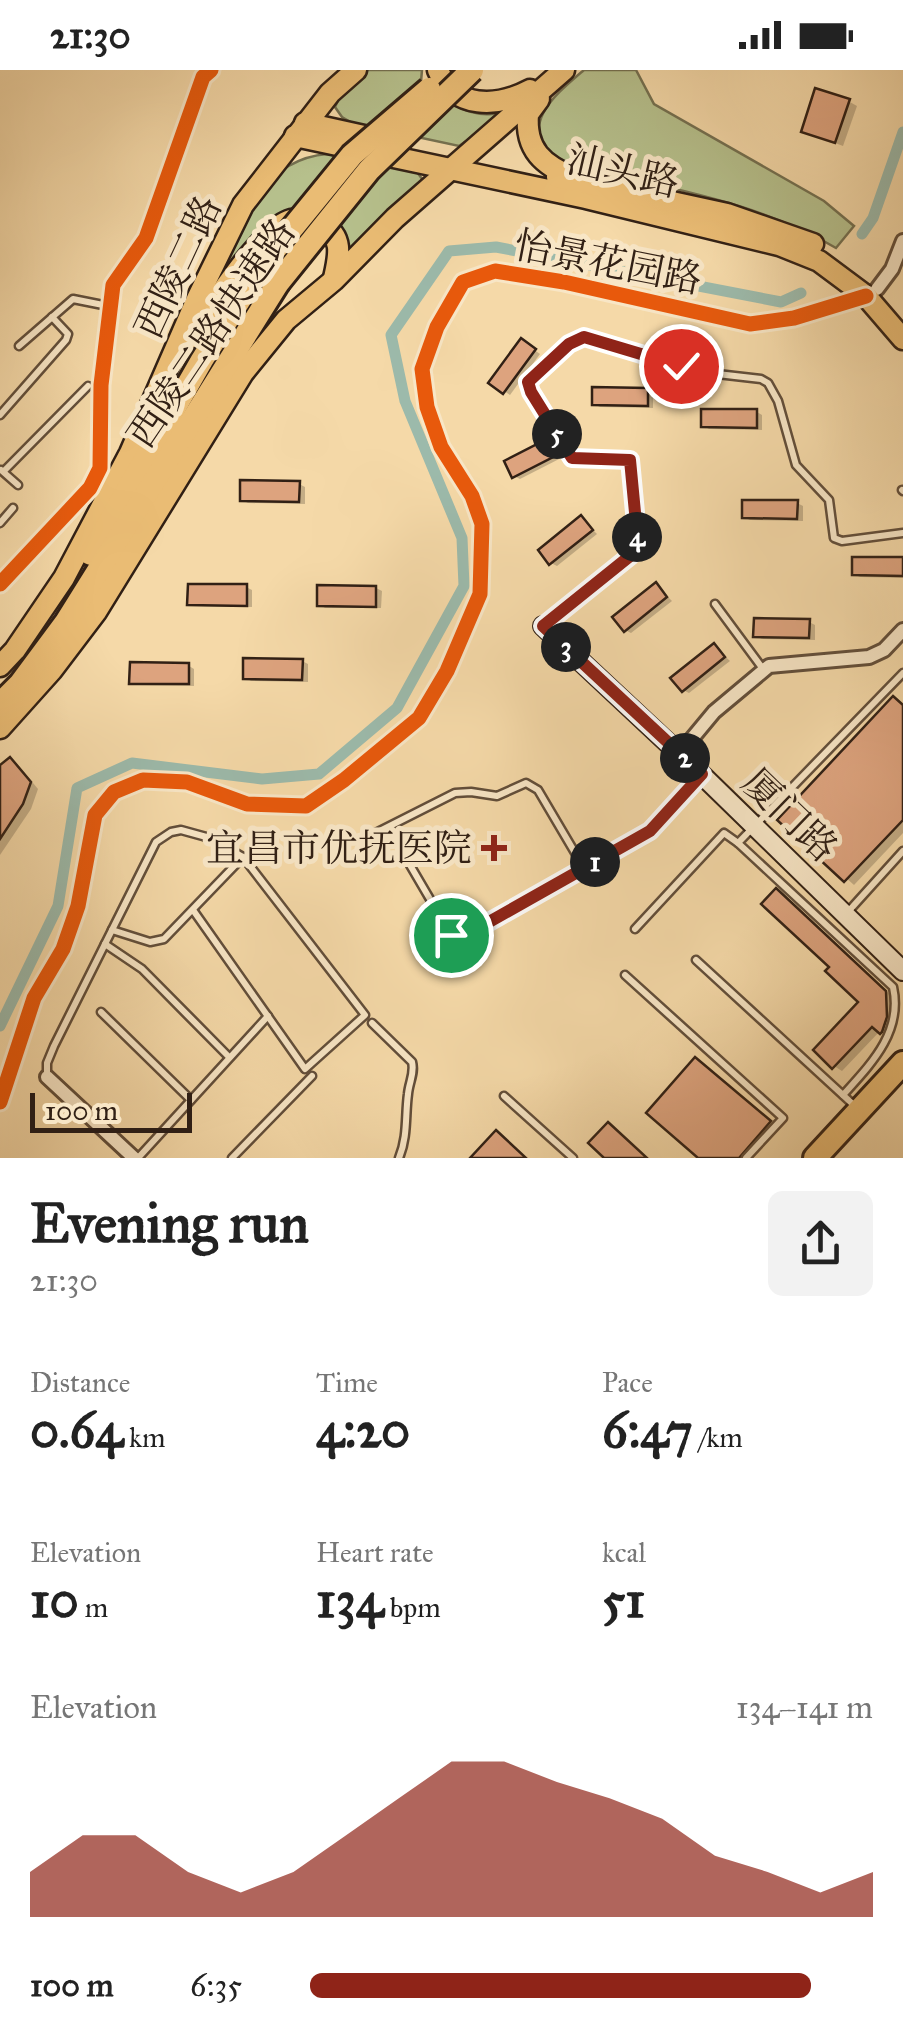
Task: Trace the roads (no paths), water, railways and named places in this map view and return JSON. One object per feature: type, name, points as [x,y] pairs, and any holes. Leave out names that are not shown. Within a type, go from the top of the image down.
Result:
[{"type":"highway","name":"西陵二路快速路","points":[[0,704],[55,638],[202,360],[269,276],[352,155],[450,70]]},
{"type":"highway","name":"西陵二路快速路","points":[[269,276],[369,170],[472,70]]},
{"type":"highway","points":[[98,558],[130,453]]},
{"type":"highway","points":[[98,558],[170,488]]},
{"type":"highway","name":"西陵二路快速路","points":[[0,686],[98,558]]},
{"type":"highway","points":[[816,1158],[851,1102],[903,1062]]},
{"type":"highway","points":[[833,1158],[903,1082]]},
{"type":"main road","name":"西陵二路","points":[[0,666],[64,578],[130,453],[243,204],[330,93],[356,70]]},
{"type":"main road","points":[[438,70],[457,95],[473,102],[498,103],[561,72]]},
{"type":"main road","points":[[0,728],[52,670],[96,612],[243,373],[286,320],[561,72]]},
{"type":"main road","points":[[561,72],[528,114],[530,143],[536,156],[551,168],[590,184]]},
{"type":"main road","name":"汕头路","points":[[300,130],[459,164],[779,245],[820,260],[884,303]]},
{"type":"main road","name":"汕头路","points":[[459,164],[590,184],[727,214],[784,232],[830,252],[884,303],[903,339]]},
{"type":"main road","points":[[170,368],[228,282],[263,241],[289,220],[312,220],[332,230],[339,242],[334,280]]},
{"type":"street","points":[[0,584],[90,488],[100,468],[100,384],[113,285],[146,238],[206,72]]},
{"type":"street","points":[[884,303],[903,241]]},
{"type":"street","name":"怡景花园路","points":[[0,1102],[34,998],[63,949],[78,906],[95,815],[114,792],[143,780],[187,782],[247,804],[306,806],[419,718],[447,671],[480,594],[482,524],[472,496],[441,447],[427,408],[422,369],[436,327],[464,282],[495,271],[564,282],[750,324],[884,303]]},
{"type":"street","name":"厦门路","points":[[543,626],[702,774],[903,971]]},
{"type":"street","points":[[680,753],[714,712],[764,670],[791,662],[869,657],[884,650],[903,630]]},
{"type":"street","points":[[47,1077],[136,1158]]},
{"type":"lane","points":[[19,346],[73,299],[110,306]]},
{"type":"lane","points":[[0,415],[66,340],[68,334],[52,317]]},
{"type":"lane","points":[[543,626],[630,556],[638,544],[630,460],[572,458],[528,382],[569,344],[584,337],[700,372],[768,383],[778,400],[796,465],[829,500],[834,538],[842,541],[903,533]]},
{"type":"lane","points":[[18,486],[2,470],[88,386]]},
{"type":"lane","points":[[0,523],[14,508]]},
{"type":"lane","points":[[715,604],[764,670]]},
{"type":"lane","points":[[738,843],[901,678]]},
{"type":"lane","points":[[410,865],[451,935],[466,935],[650,831],[702,774]]},
{"type":"lane","points":[[360,840],[456,793],[497,796],[526,784],[538,790],[584,868]]},
{"type":"lane","points":[[47,1077],[47,1063],[54,1046],[156,842],[181,830],[210,838],[243,858],[365,1016],[305,1069],[193,910]]},
{"type":"lane","points":[[635,930],[724,832],[893,987],[901,1004],[902,1022]]},
{"type":"lane","points":[[846,914],[903,851]]},
{"type":"lane","points":[[112,930],[150,942],[164,939],[243,858]]},
{"type":"lane","points":[[105,944],[142,969],[230,1058]]},
{"type":"lane","points":[[696,960],[851,1102],[900,1032]]},
{"type":"lane","points":[[625,974],[784,1118],[746,1158]]},
{"type":"lane","points":[[101,1012],[192,1100]]},
{"type":"lane","points":[[136,1158],[268,1016]]},
{"type":"lane","points":[[372,1023],[412,1062],[414,1070],[408,1096],[406,1141],[399,1158]]},
{"type":"lane","points":[[232,1158],[312,1076]]},
{"type":"lane","points":[[504,1096],[573,1158]]},
{"type":"waterway","points":[[862,234],[873,218],[903,132]]},
{"type":"waterway","points":[[0,1026],[58,906],[77,788],[132,763],[262,779],[319,774],[397,708],[464,586],[462,538],[405,401],[391,335],[449,251],[496,247],[781,302],[801,293]]},
{"type":"place","name":"宜昌市优抚医院","points":[[494,848]]}]
